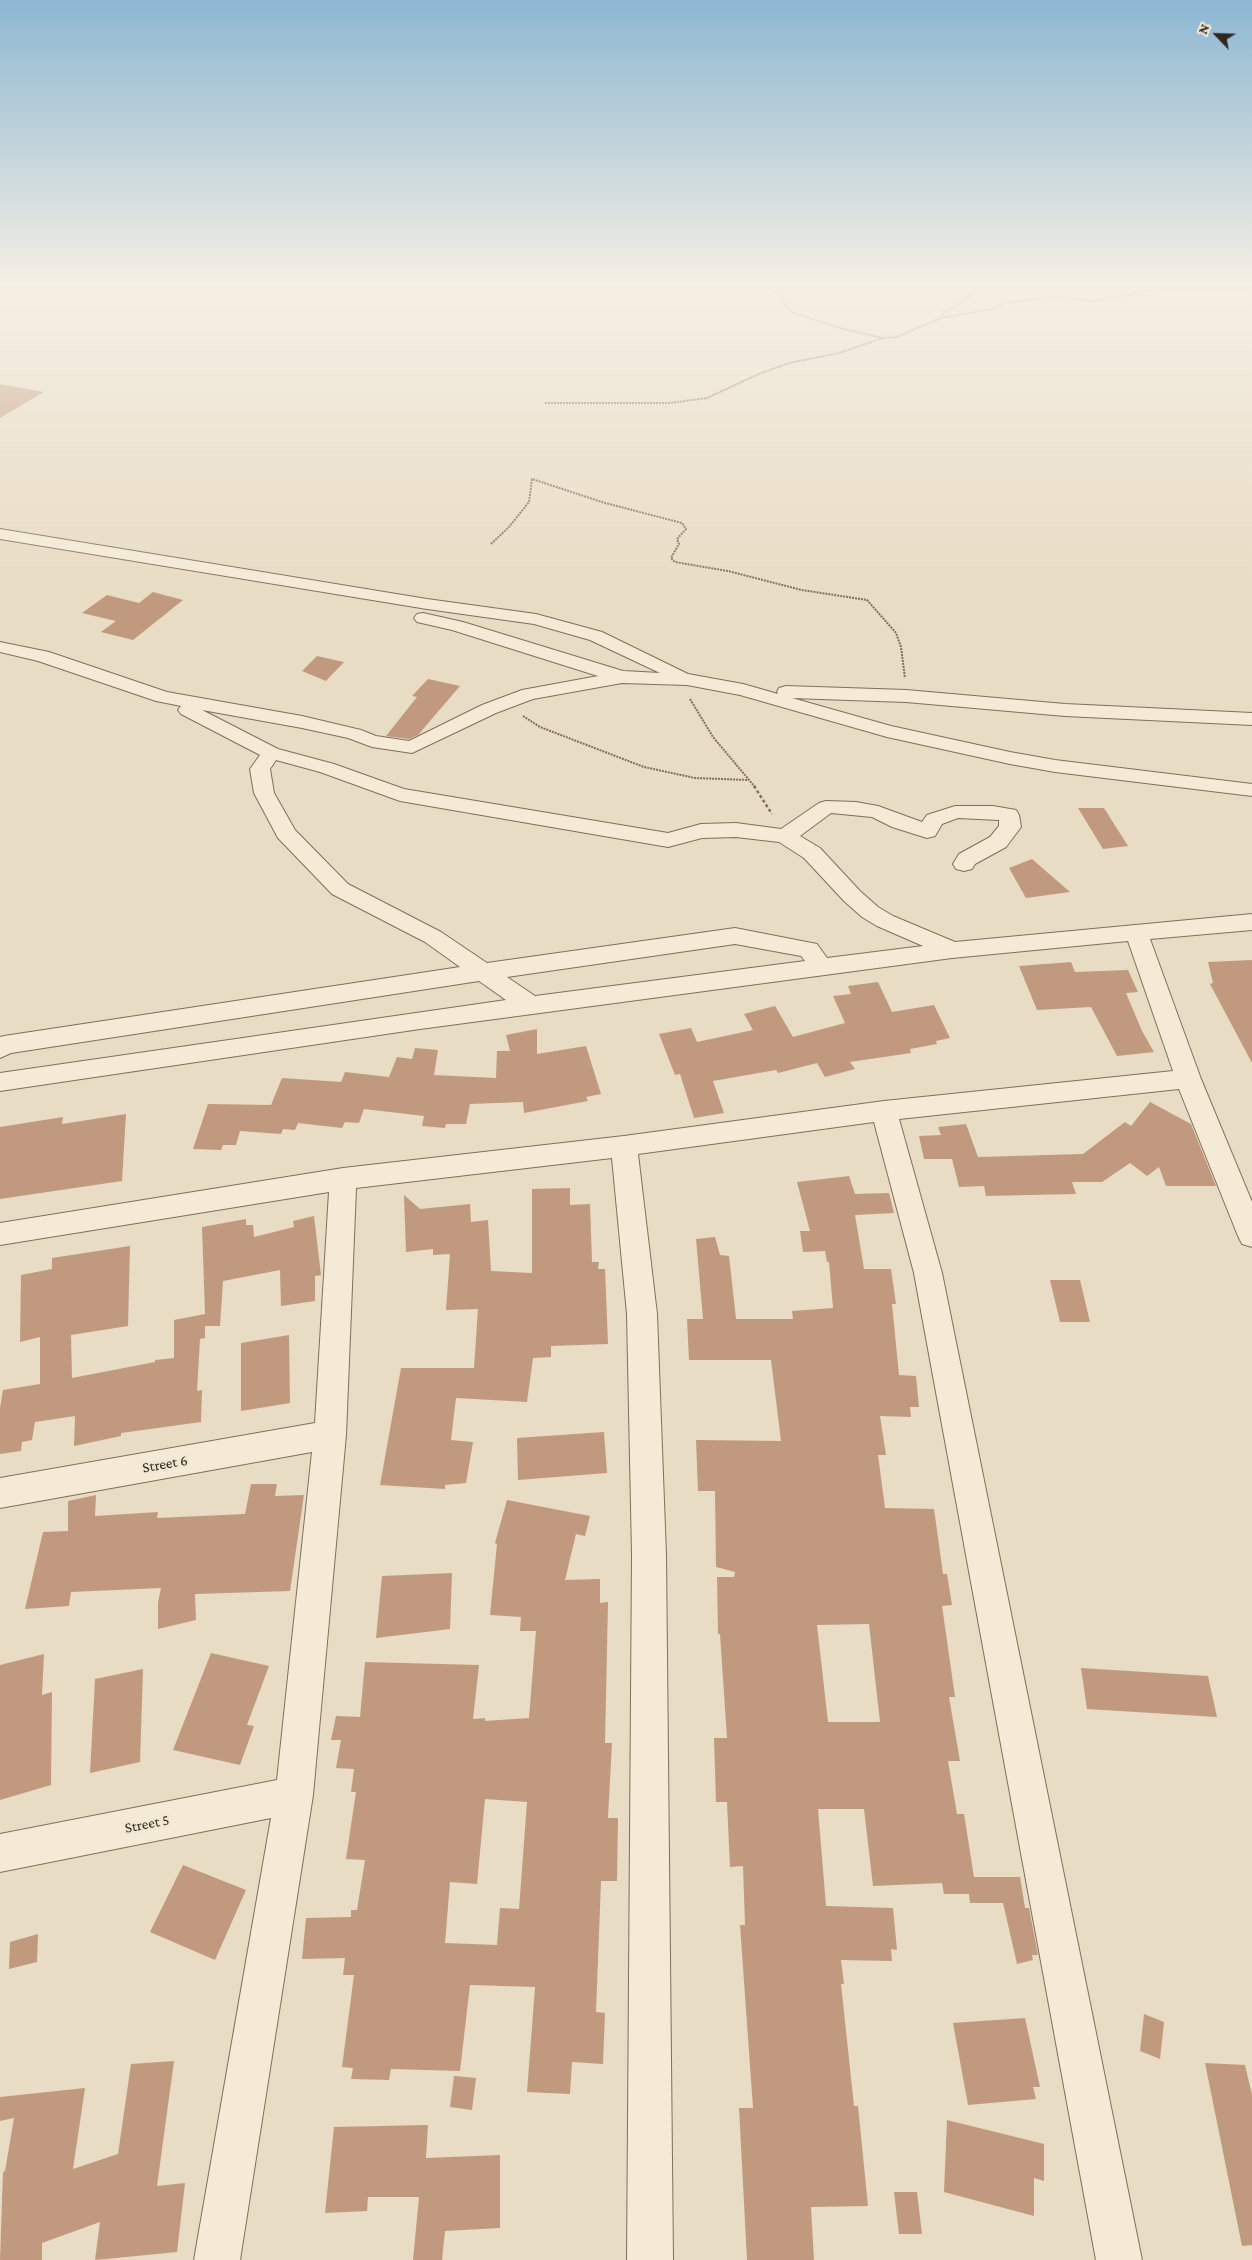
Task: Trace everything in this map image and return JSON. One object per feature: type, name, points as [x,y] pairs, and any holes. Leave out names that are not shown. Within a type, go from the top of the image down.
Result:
[{"type":"street","points":[[0,534],[296,581],[427,604],[536,619],[596,636],[687,679]]},
{"type":"street","points":[[296,581],[352,601],[457,626],[622,677]]},
{"type":"street","points":[[0,647],[43,656],[163,697],[271,753],[327,768],[400,795],[668,840],[701,831],[736,830],[780,835],[812,853],[852,896],[870,912],[885,921],[952,950]]},
{"type":"street","points":[[163,697],[302,722],[354,734],[372,741],[412,747],[429,737],[490,709],[529,694],[622,677],[687,679],[743,690],[887,731],[1010,758],[1055,766],[1252,790]]},
{"type":"street","points":[[743,690],[906,696],[1065,710],[1252,719]]},
{"type":"street","points":[[271,753],[260,769],[264,794],[286,833],[340,889],[433,937],[532,1006]]},
{"type":"street","points":[[780,835],[826,807],[856,808],[878,812],[898,822],[928,831],[934,820],[955,812],[993,812],[1009,815],[1010,827],[998,842],[967,859],[964,864]]},
{"type":"street","points":[[0,1082],[410,1021],[952,950],[1252,922]]},
{"type":"street","points":[[1137,934],[1188,1079],[1252,1236]]},
{"type":"street","points":[[0,1049],[4,1045],[484,972],[736,936],[809,950],[821,967]]},
{"type":"street","points":[[0,1234],[343,1180],[624,1146],[884,1111],[1188,1079]]},
{"type":"street","points":[[884,1111],[928,1273],[1119,2260]]},
{"type":"street","points":[[624,1146],[642,1314],[649,1554],[650,2260]]},
{"type":"street","points":[[217,2260],[294,1795],[330,1435],[343,1180]]},
{"type":"street","name":"Street 6","points":[[0,1493],[330,1435]]},
{"type":"street","name":"Street 5","points":[[0,1853],[294,1795]]},
{"type":"path","points":[[545,403],[670,403],[707,398],[723,390]]},
{"type":"path","points":[[491,544],[509,527],[529,502],[532,479],[605,502],[682,523],[686,529],[678,539],[679,544],[671,558],[675,562],[728,570],[802,590],[867,600],[896,633],[903,662],[906,696]]},
{"type":"path","points":[[687,679],[689,697],[713,736],[762,796],[777,823],[780,835]]},
{"type":"path","points":[[511,702],[520,714],[540,727],[644,767],[695,778],[748,780]]},
{"type":"building","points":[[0,390],[44,392],[0,418]]},
{"type":"building","points":[[153,592],[183,600],[133,640],[101,632],[116,621],[82,613],[107,595],[139,603]]},
{"type":"building","points":[[317,656],[344,662],[326,681],[302,671]]},
{"type":"building","points":[[428,679],[460,686],[418,735],[409,739],[386,736],[417,697],[412,696]]},
{"type":"building","points":[[1078,808],[1104,808],[1128,846],[1103,849]]},
{"type":"building","points":[[1032,859],[1070,892],[1026,898],[1009,868]]},
{"type":"building","points":[[1252,960],[1252,1063],[1210,984],[1213,983],[1208,962]]},
{"type":"building","points":[[1071,962],[1075,972],[1128,970],[1138,992],[1126,993],[1142,1031],[1154,1052],[1117,1056],[1091,1007],[1037,1010],[1019,966]]},
{"type":"building","points":[[878,982],[892,1012],[934,1005],[950,1038],[936,1041],[937,1044],[910,1049],[911,1053],[850,1062],[855,1069],[825,1077],[817,1063],[778,1073],[776,1070],[713,1081],[724,1113],[694,1118],[680,1074],[675,1075],[659,1034],[691,1028],[697,1042],[753,1030],[744,1014],[775,1006],[793,1037],[845,1023],[833,996],[851,994],[848,986]]},
{"type":"building","points":[[537,1029],[537,1054],[586,1046],[601,1094],[586,1097],[588,1101],[524,1113],[523,1102],[470,1104],[466,1124],[446,1124],[445,1128],[422,1126],[424,1116],[364,1109],[359,1123],[345,1122],[342,1128],[298,1123],[295,1130],[283,1129],[281,1134],[240,1131],[236,1145],[223,1145],[221,1150],[193,1149],[208,1104],[271,1105],[282,1078],[341,1082],[345,1072],[389,1077],[397,1057],[412,1059],[415,1048],[438,1050],[434,1075],[496,1078],[497,1051],[510,1051],[506,1035]]},
{"type":"building","points":[[1150,1102],[1191,1124],[1216,1186],[1166,1186],[1159,1167],[1147,1176],[1130,1163],[1102,1182],[1072,1182],[1076,1194],[986,1196],[984,1186],[959,1187],[952,1159],[924,1159],[919,1136],[941,1135],[938,1127],[966,1124],[978,1157],[1083,1154],[1125,1122],[1131,1126]]},
{"type":"building","points":[[126,1114],[122,1181],[0,1199],[0,1127],[63,1117],[62,1124]]},
{"type":"building","points":[[849,1176],[855,1194],[889,1193],[894,1213],[855,1215],[864,1269],[891,1269],[896,1304],[892,1304],[899,1375],[916,1376],[919,1407],[910,1407],[911,1417],[880,1416],[886,1455],[878,1455],[885,1508],[934,1509],[943,1574],[947,1574],[952,1605],[942,1606],[955,1697],[949,1697],[960,1761],[948,1761],[957,1814],[964,1814],[974,1877],[1020,1877],[1025,1908],[1029,1908],[1038,1955],[1032,1955],[1033,1960],[1017,1964],[1003,1903],[970,1903],[969,1894],[944,1894],[942,1883],[873,1886],[864,1809],[818,1809],[826,1906],[893,1908],[897,1950],[891,1949],[892,1961],[841,1960],[844,1984],[841,1984],[854,2106],[858,2106],[868,2206],[811,2207],[814,2260],[747,2260],[739,2108],[753,2108],[740,1925],[745,1925],[743,1866],[730,1867],[727,1802],[716,1802],[714,1738],[727,1738],[720,1634],[718,1634],[717,1577],[734,1577],[735,1572],[716,1567],[715,1491],[698,1491],[696,1440],[781,1441],[771,1360],[689,1360],[687,1319],[703,1319],[696,1239],[715,1237],[720,1255],[729,1256],[736,1319],[793,1319],[792,1311],[833,1308],[829,1262],[827,1262],[825,1251],[803,1252],[800,1231],[810,1231],[797,1182]],"holes":[[[869,1624],[880,1722],[828,1722],[817,1625]]]},
{"type":"building","points":[[570,1188],[570,1205],[590,1204],[592,1262],[599,1262],[598,1269],[605,1269],[608,1344],[551,1346],[551,1357],[533,1358],[527,1402],[456,1398],[451,1440],[473,1442],[466,1483],[445,1485],[445,1489],[380,1485],[401,1368],[474,1368],[478,1309],[446,1310],[450,1254],[433,1255],[433,1249],[406,1252],[404,1195],[420,1209],[470,1204],[471,1222],[488,1220],[491,1271],[532,1273],[532,1189]]},
{"type":"building","points":[[314,1216],[321,1275],[315,1276],[315,1301],[281,1306],[280,1270],[223,1281],[220,1326],[205,1326],[205,1338],[200,1339],[197,1391],[202,1390],[201,1422],[121,1433],[121,1436],[74,1446],[75,1416],[35,1422],[32,1440],[22,1442],[21,1451],[0,1454],[0,1408],[3,1390],[40,1384],[40,1337],[20,1342],[21,1275],[52,1269],[52,1258],[130,1246],[128,1326],[71,1335],[72,1378],[155,1362],[155,1360],[174,1358],[174,1320],[205,1314],[202,1227],[246,1219],[246,1225],[253,1225],[254,1237],[294,1227],[293,1221]]},
{"type":"building","points":[[1050,1280],[1080,1280],[1090,1322],[1060,1322]]},
{"type":"building","points":[[289,1335],[290,1403],[241,1411],[241,1343]]},
{"type":"building","points":[[604,1432],[607,1473],[518,1480],[517,1438]]},
{"type":"building","points":[[251,1484],[277,1484],[275,1496],[304,1495],[290,1591],[195,1594],[196,1620],[158,1629],[158,1602],[161,1588],[71,1592],[69,1606],[25,1609],[43,1532],[68,1531],[68,1501],[96,1495],[95,1516],[158,1512],[157,1518],[245,1514]]},
{"type":"building","points":[[507,1500],[590,1516],[585,1536],[576,1534],[565,1580],[600,1579],[600,1603],[608,1602],[605,1743],[612,1743],[608,1818],[618,1818],[617,1881],[601,1881],[596,2012],[605,2013],[603,2064],[572,2062],[570,2094],[527,2092],[535,1987],[470,1985],[460,2071],[391,2069],[389,2080],[351,2079],[353,2068],[342,2067],[354,1975],[343,1975],[345,1958],[302,1959],[306,1918],[351,1917],[351,1910],[357,1910],[365,1860],[346,1859],[356,1792],[351,1792],[354,1769],[336,1768],[341,1740],[331,1740],[336,1716],[360,1717],[365,1662],[479,1665],[473,1719],[485,1718],[485,1721],[529,1718],[536,1631],[520,1631],[521,1617],[490,1615],[497,1544],[495,1543]],"holes":[[[485,1799],[527,1802],[519,1909],[500,1908],[497,1945],[445,1943],[450,1882],[477,1884]]]},
{"type":"building","points":[[452,1573],[450,1629],[376,1638],[382,1576]]},
{"type":"building","points":[[211,1653],[269,1666],[247,1725],[254,1726],[240,1765],[173,1750]]},
{"type":"building","points":[[44,1654],[42,1695],[52,1692],[51,1785],[0,1800],[0,1665]]},
{"type":"building","points":[[1081,1668],[1208,1676],[1217,1717],[1087,1709]]},
{"type":"building","points":[[143,1669],[140,1762],[90,1773],[95,1679]]},
{"type":"building","points":[[183,1865],[246,1890],[215,1960],[150,1932]]},
{"type":"building","points":[[38,1934],[37,1962],[9,1969],[10,1942]]},
{"type":"building","points":[[1144,2014],[1164,2022],[1160,2059],[1140,2051]]},
{"type":"building","points":[[1025,2018],[1040,2087],[1033,2087],[1036,2099],[968,2105],[953,2023]]},
{"type":"building","points":[[174,2061],[157,2186],[185,2183],[177,2252],[95,2260],[100,2222],[42,2243],[42,2260],[0,2260],[3,2172],[5,2171],[14,2118],[0,2121],[0,2097],[85,2088],[73,2169],[118,2154],[131,2064]]},
{"type":"building","points":[[1205,2063],[1245,2065],[1252,2095],[1252,2245],[1242,2246]]},
{"type":"building","points":[[454,2076],[476,2078],[472,2110],[450,2107]]},
{"type":"building","points":[[947,2120],[1044,2144],[1044,2181],[1034,2178],[1034,2216],[944,2192]]},
{"type":"building","points":[[428,2125],[426,2158],[500,2155],[500,2228],[445,2231],[442,2260],[413,2260],[419,2197],[368,2197],[367,2211],[325,2213],[334,2127]]},
{"type":"building","points":[[894,2192],[917,2192],[922,2234],[899,2234]]}]
